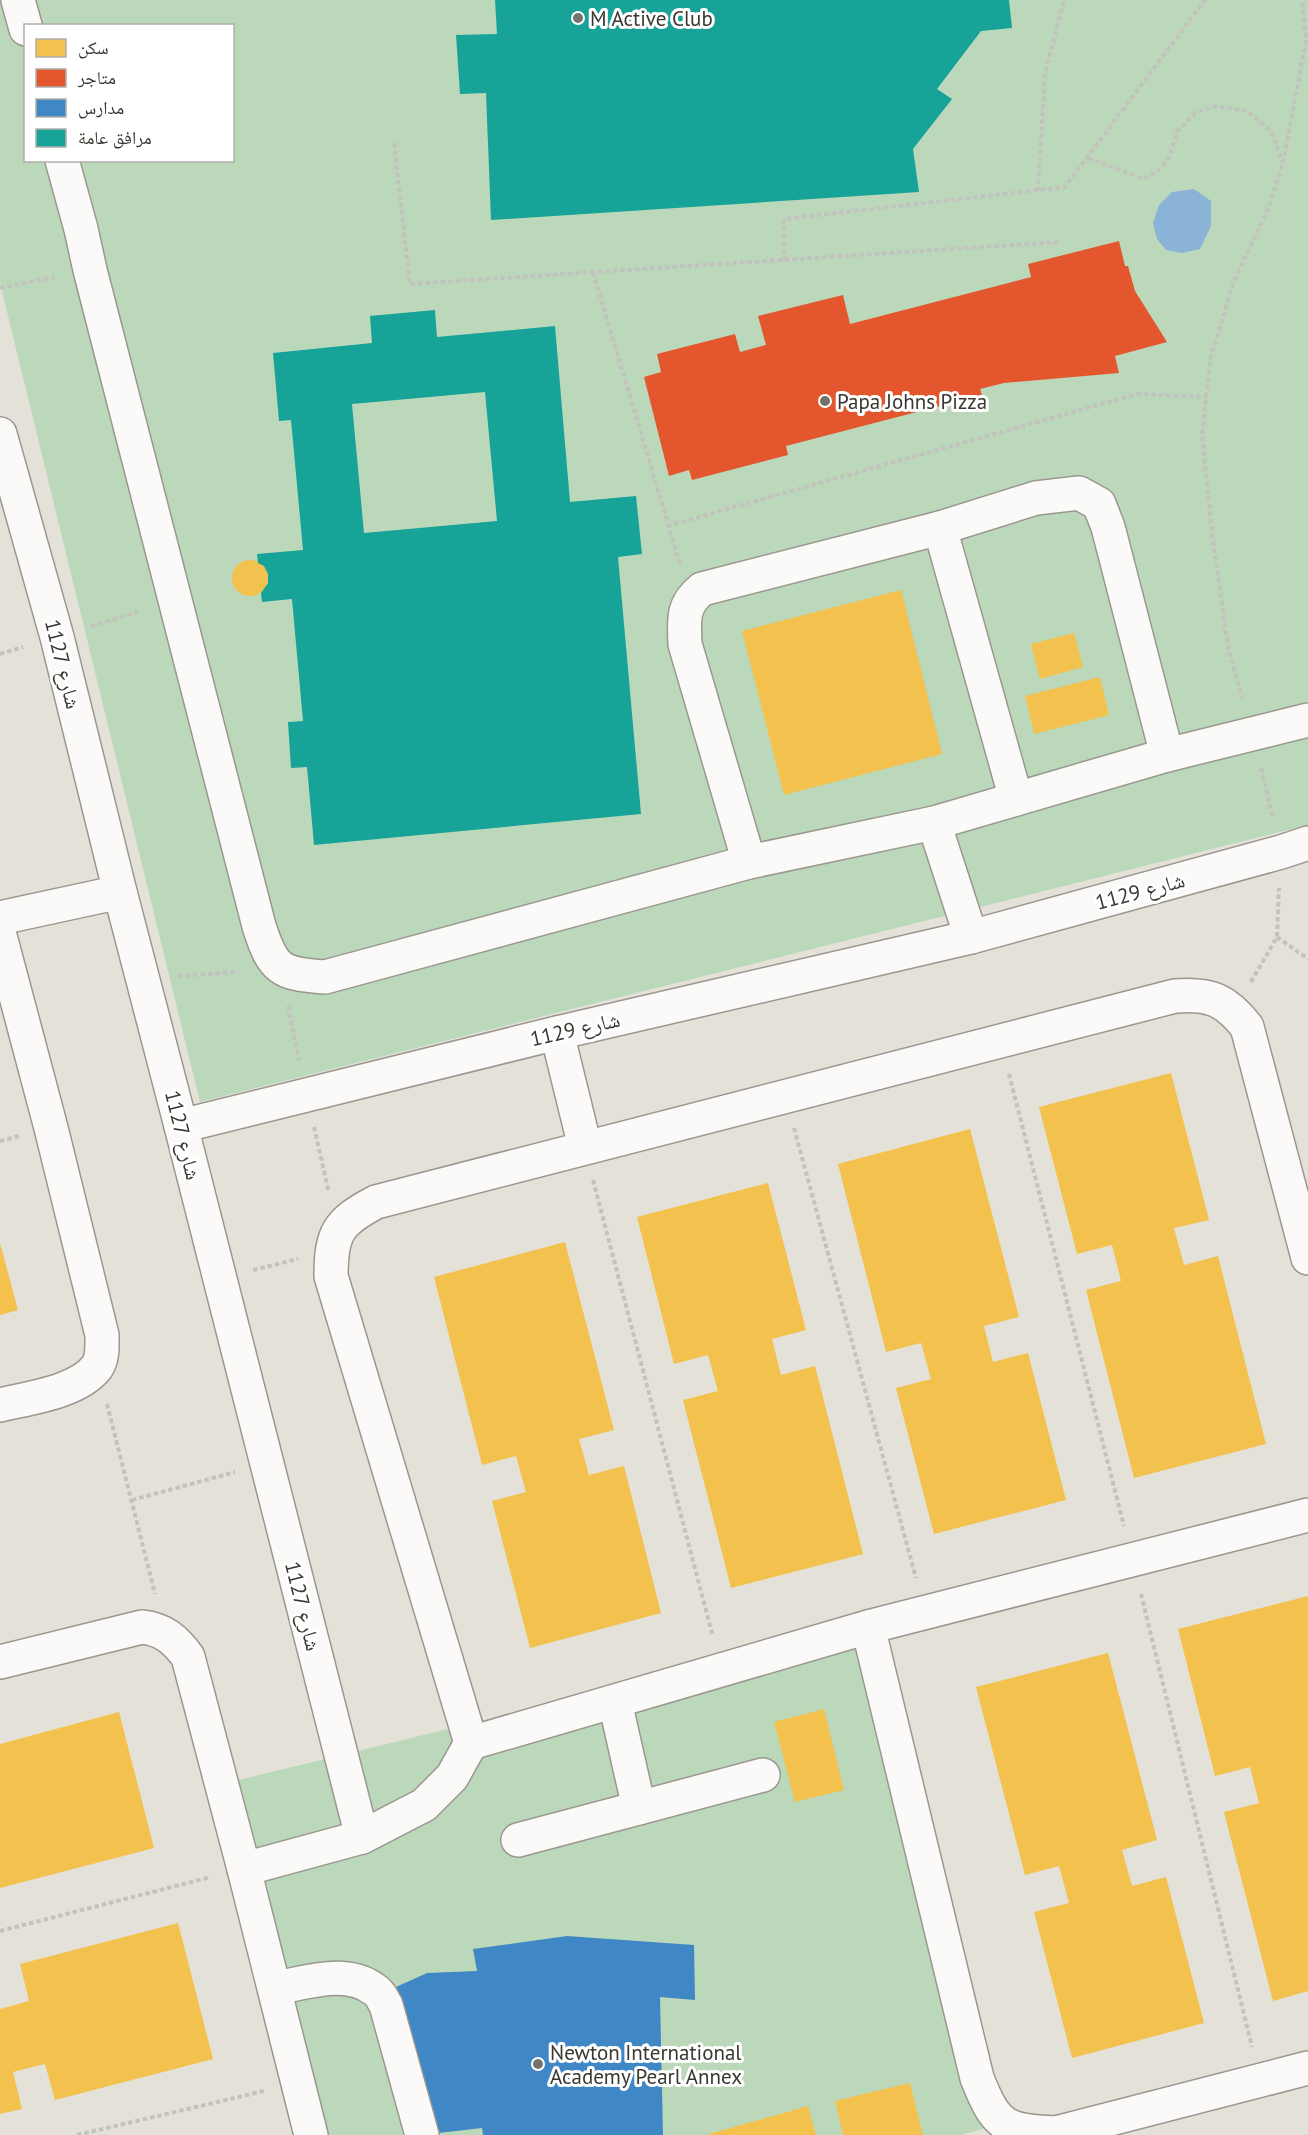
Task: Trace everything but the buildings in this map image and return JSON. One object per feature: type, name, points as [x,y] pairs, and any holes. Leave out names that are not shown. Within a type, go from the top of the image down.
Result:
[{"type":"street","points":[[18,0],[25,24]]},
{"type":"street","points":[[63,162],[259,926],[266,950],[281,969],[301,975],[325,977],[749,862],[934,823],[1167,755],[1308,720]]},
{"type":"street","name":"شارع 1127","points":[[0,434],[8,494],[57,636],[120,892],[182,1126],[362,1837]]},
{"type":"street","points":[[749,862],[685,644],[684,623],[691,598],[702,589],[940,528],[1036,498],[1062,493],[1079,493],[1099,504],[1108,527],[1167,755]]},
{"type":"street","points":[[940,528],[1016,799]]},
{"type":"street","points":[[934,823],[971,937]]},
{"type":"street","name":"شارع 1129","points":[[182,1126],[556,1033],[971,937],[1294,847]]},
{"type":"street","points":[[0,918],[120,892]]},
{"type":"street","points":[[0,936],[51,1128],[102,1335],[102,1352],[97,1366],[74,1385],[0,1405]]},
{"type":"street","points":[[471,1743],[331,1276],[331,1252],[338,1231],[352,1215],[376,1202],[585,1147],[1175,996],[1196,994],[1217,999],[1234,1011],[1247,1027],[1308,1258]]},
{"type":"street","points":[[556,1033],[585,1147]]},
{"type":"street","points":[[244,1869],[362,1837],[424,1805],[452,1777],[471,1743],[868,1627],[1308,1515]]},
{"type":"street","points":[[868,1627],[977,2078],[987,2104],[1003,2123],[1025,2132],[1056,2133],[1308,2068]]},
{"type":"street","points":[[0,1662],[135,1628],[154,1629],[164,1633],[181,1647],[188,1657],[311,2135]]},
{"type":"street","points":[[615,1702],[639,1808]]},
{"type":"street","points":[[518,1840],[763,1775]]},
{"type":"street","points":[[275,1988],[337,1977],[359,1980],[377,1990],[386,2005],[422,2135]]},
{"type":"path","points":[[1038,191],[1045,73],[1064,0]]},
{"type":"path","points":[[784,261],[784,219],[1065,187],[1205,0]]},
{"type":"path","points":[[1234,1011],[1277,937],[1294,847],[1252,734],[1228,647],[1212,534],[1202,433],[1211,357],[1233,284],[1269,206],[1283,163],[1306,40],[1302,0]]},
{"type":"path","points":[[1088,158],[1143,179],[1157,172],[1169,158],[1177,132],[1195,113],[1216,106],[1247,111],[1263,124],[1271,131],[1283,163]]},
{"type":"path","points":[[394,143],[410,284],[1059,242]]},
{"type":"path","points":[[0,288],[90,270]]},
{"type":"path","points":[[593,272],[667,526],[691,598]]},
{"type":"path","points":[[667,526],[1137,394],[1207,396]]},
{"type":"path","points":[[1277,937],[1308,959]]},
{"type":"path","points":[[143,978],[281,969]]},
{"type":"path","points":[[785,1096],[926,1612]]},
{"type":"path","points":[[585,1147],[722,1670]]},
{"type":"path","points":[[220,1278],[331,1252]]},
{"type":"path","points":[[97,1366],[164,1633]]},
{"type":"path","points":[[132,1500],[267,1464]]},
{"type":"path","points":[[0,1931],[244,1869]]},
{"type":"path","points":[[78,2135],[299,2082]]},
{"type":"green space","points":[[0,0],[1308,0],[1308,825],[200,1102],[0,283]]},
{"type":"green space","points":[[868,1627],[1003,2123],[961,2135],[322,2135],[222,1784]]},
{"type":"water","points":[[1194,189],[1211,201],[1211,226],[1200,249],[1182,253],[1166,250],[1157,239],[1153,223],[1159,205],[1172,192]]},
{"type":"place","name":"M Active Club","points":[[578,18]]},
{"type":"place","name":"Papa Johns Pizza","points":[[825,401]]},
{"type":"place","name":"Newton International Academy Pearl Annex","points":[[538,2064]]}]
